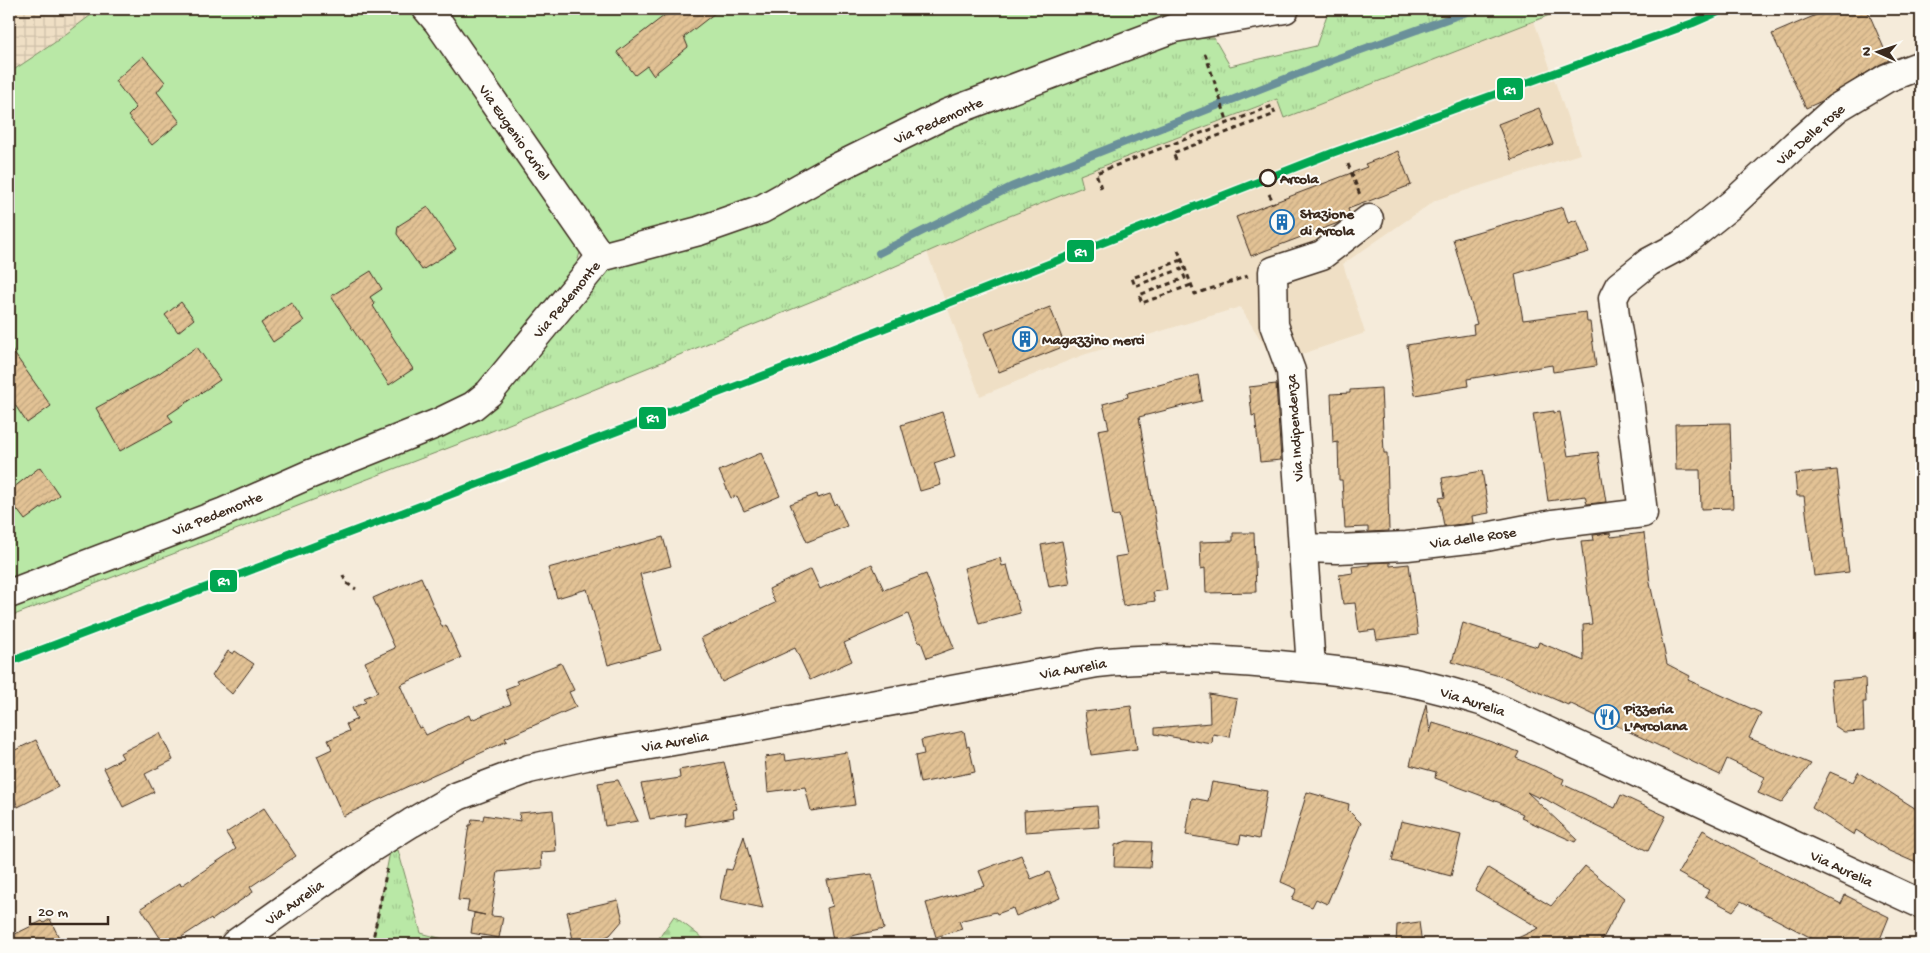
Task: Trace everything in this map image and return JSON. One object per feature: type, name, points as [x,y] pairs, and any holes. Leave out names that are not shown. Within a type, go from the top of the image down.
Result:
[{"type":"street","name":"Via Eugenio Curiel","points":[[427,9],[438,22],[601,257]]},
{"type":"street","name":"Via Pedemonte","points":[[9,594],[224,512],[308,475],[438,423],[473,406],[489,393],[601,257],[699,231],[762,209],[828,172],[948,113],[1173,18],[1212,22],[1285,9]]},
{"type":"street","name":"Via Delle rose","points":[[1643,513],[1628,390],[1613,298],[1619,286],[1649,262],[1681,245],[1732,204],[1837,108],[1887,78],[1921,65]]},
{"type":"street","points":[[1273,271],[1322,255],[1369,219]]},
{"type":"street","name":"Via Indipendenza","points":[[1273,271],[1274,325],[1291,371],[1311,668]]},
{"type":"street","name":"Via delle Rose","points":[[1303,548],[1337,549],[1417,545],[1486,537],[1553,524],[1643,513]]},
{"type":"street","name":"Via Aurelia","points":[[235,944],[390,837],[458,796],[529,769],[586,756],[743,729],[1097,663],[1167,658],[1239,661],[1311,668],[1414,683],[1484,702],[1921,904]]},
{"type":"path","points":[[1212,22],[1203,47],[1228,123]]},
{"type":"path","points":[[1101,188],[1096,173],[1272,106],[1275,114],[1173,153],[1176,160]]},
{"type":"path","points":[[1348,164],[1369,219]]},
{"type":"path","points":[[1269,194],[1274,202]]},
{"type":"path","points":[[1178,250],[1195,294],[1236,279],[1273,271]]},
{"type":"path","points":[[1182,260],[1132,278],[1136,286],[1182,269],[1185,278],[1139,295],[1142,303],[1191,285]]},
{"type":"path","points":[[343,575],[346,584],[356,589]]},
{"type":"path","points":[[372,944],[390,852],[390,837]]},
{"type":"shaded area","points":[[9,9],[99,9],[54,43],[9,73]]},
{"type":"shaded area","name":"Arcola","points":[[1534,21],[1580,154],[1436,200],[1343,264],[1365,333],[1299,355],[1271,356],[1240,307],[1083,355],[980,396],[927,252],[1002,219],[1083,187],[1079,175],[1278,99],[1284,117]]},
{"type":"green space","points":[[99,9],[417,9],[583,243],[570,285],[469,398],[305,467],[9,584],[9,73],[54,43]]},
{"type":"green space","points":[[432,9],[1168,9],[1170,25],[760,205],[603,252]]},
{"type":"green space","points":[[1329,9],[1565,9],[1284,118],[1277,99],[1080,175],[1083,187],[1002,219],[864,280],[477,437],[9,617],[9,601],[607,263],[951,119],[1163,39],[1214,38],[1230,66],[1316,46]]},
{"type":"green space","points":[[398,850],[421,933],[461,944],[372,944],[390,852]]},
{"type":"green space","points":[[674,916],[710,944],[655,944]]},
{"type":"building","points":[[673,9],[720,9],[684,37],[688,47],[653,75],[647,66],[635,75],[617,52]]},
{"type":"building","points":[[1830,9],[1867,9],[1889,60],[1822,101],[1806,108],[1772,34]]},
{"type":"building","points":[[143,56],[165,82],[157,92],[180,122],[152,145],[128,116],[136,108],[115,81]]},
{"type":"building","points":[[1539,108],[1553,144],[1512,160],[1498,124]]},
{"type":"building","points":[[1398,151],[1411,185],[1348,209],[1350,214],[1338,223],[1251,256],[1236,217],[1367,167],[1365,164]]},
{"type":"building","points":[[428,207],[456,249],[422,270],[397,234],[398,226]]},
{"type":"building","points":[[1563,207],[1568,223],[1577,220],[1589,252],[1515,274],[1523,320],[1586,312],[1587,322],[1590,322],[1596,366],[1553,372],[1552,365],[1467,379],[1468,386],[1415,395],[1407,345],[1474,334],[1473,325],[1477,324],[1453,239]]},
{"type":"building","points":[[371,271],[382,289],[370,297],[375,304],[373,306],[413,369],[389,385],[331,296]]},
{"type":"building","points":[[181,302],[194,319],[178,332],[165,315]]},
{"type":"building","points":[[291,302],[304,321],[273,342],[261,323]]},
{"type":"building","name":"Magazzino merci","points":[[1050,307],[1065,346],[999,372],[984,333]]},
{"type":"building","points":[[9,346],[51,406],[27,423],[9,396]]},
{"type":"building","points":[[197,347],[220,380],[168,415],[173,422],[120,451],[96,408],[158,374]]},
{"type":"building","points":[[1198,375],[1202,401],[1139,417],[1167,590],[1153,592],[1155,601],[1123,606],[1115,557],[1127,555],[1119,515],[1113,516],[1098,430],[1109,428],[1103,404],[1128,397],[1127,393]]},
{"type":"building","points":[[1276,384],[1281,460],[1260,462],[1255,415],[1252,416],[1249,387]]},
{"type":"building","points":[[1381,388],[1384,453],[1387,453],[1389,531],[1368,532],[1368,527],[1345,528],[1342,480],[1339,480],[1338,442],[1333,443],[1331,394],[1350,393],[1350,390]]},
{"type":"building","points":[[1554,411],[1554,413],[1560,412],[1568,456],[1598,452],[1606,502],[1587,504],[1585,496],[1548,501],[1533,414]]},
{"type":"building","points":[[942,412],[955,456],[934,463],[941,485],[920,491],[901,425]]},
{"type":"building","points":[[1730,423],[1733,508],[1701,509],[1700,470],[1676,470],[1675,424]]},
{"type":"building","points":[[761,453],[780,496],[744,511],[737,496],[731,498],[719,471]]},
{"type":"building","points":[[40,467],[59,495],[25,520],[9,499],[9,491]]},
{"type":"building","points":[[1837,470],[1849,572],[1814,576],[1804,496],[1797,496],[1795,474]]},
{"type":"building","points":[[1482,471],[1489,513],[1472,516],[1473,523],[1444,526],[1439,498],[1445,497],[1442,478]]},
{"type":"building","points":[[817,494],[818,498],[830,494],[835,505],[837,503],[847,526],[807,542],[790,504]]},
{"type":"building","points":[[1233,533],[1254,533],[1256,592],[1206,593],[1205,568],[1201,569],[1200,542],[1233,541]]},
{"type":"building","points":[[1610,533],[1611,537],[1644,533],[1650,583],[1667,664],[1690,676],[1688,680],[1761,713],[1749,738],[1811,764],[1781,803],[1758,793],[1765,777],[1727,759],[1720,775],[1569,703],[1568,705],[1506,678],[1452,662],[1463,623],[1537,647],[1539,642],[1584,661],[1583,625],[1592,624],[1581,541],[1594,540],[1593,535]]},
{"type":"building","points":[[663,537],[671,566],[640,574],[661,650],[608,665],[587,589],[557,598],[548,568]]},
{"type":"building","points":[[1062,541],[1070,584],[1049,587],[1041,545]]},
{"type":"building","points":[[1000,558],[1002,566],[1007,565],[1020,613],[979,624],[964,568]]},
{"type":"building","points":[[1390,562],[1390,566],[1409,564],[1418,635],[1377,640],[1375,630],[1359,632],[1355,603],[1343,604],[1339,575],[1353,573],[1352,567],[1369,565],[1369,563]]},
{"type":"building","points":[[872,564],[884,590],[926,574],[954,648],[927,658],[908,614],[844,643],[852,661],[810,680],[795,648],[722,682],[701,638],[775,603],[769,589],[811,569],[820,589]]},
{"type":"building","points":[[421,577],[442,627],[446,625],[461,658],[400,685],[419,728],[422,727],[426,735],[469,715],[471,720],[511,704],[505,689],[518,684],[516,681],[561,663],[574,690],[569,692],[576,707],[505,738],[507,741],[343,816],[317,756],[332,749],[328,740],[349,731],[346,724],[357,719],[352,708],[366,702],[364,698],[378,692],[365,662],[395,648],[373,598]]},
{"type":"building","points":[[228,651],[233,654],[235,651],[254,664],[232,694],[212,676]]},
{"type":"building","points":[[1865,678],[1866,702],[1863,702],[1864,731],[1844,732],[1835,726],[1831,681]]},
{"type":"building","points":[[1209,694],[1237,699],[1230,737],[1213,734],[1212,744],[1155,734],[1155,728],[1210,723]]},
{"type":"building","points":[[1426,704],[1430,733],[1433,723],[1475,736],[1519,752],[1516,758],[1564,779],[1562,784],[1615,808],[1621,795],[1666,816],[1648,851],[1570,813],[1540,796],[1539,798],[1527,792],[1577,839],[1575,842],[1521,818],[1523,814],[1498,802],[1435,778],[1436,772],[1410,765]]},
{"type":"building","points":[[1131,706],[1137,749],[1091,755],[1085,712]]},
{"type":"building","points":[[964,731],[975,772],[920,783],[915,756],[924,754],[921,740]]},
{"type":"building","points":[[160,733],[173,760],[145,774],[154,792],[123,807],[104,768],[123,758],[120,753]]},
{"type":"building","points":[[36,740],[58,787],[18,807],[9,786],[9,753]]},
{"type":"building","points":[[847,752],[855,805],[811,811],[805,787],[768,792],[765,757],[785,754],[786,761]]},
{"type":"building","points":[[724,762],[737,809],[733,810],[734,817],[685,826],[686,813],[650,819],[641,784],[680,778],[679,770]]},
{"type":"building","points":[[1830,772],[1853,782],[1858,772],[1921,812],[1921,865],[1889,851],[1856,830],[1854,835],[1812,808]]},
{"type":"building","points":[[618,780],[638,821],[605,826],[598,783]]},
{"type":"building","points":[[1212,782],[1267,791],[1259,839],[1241,835],[1239,844],[1186,835],[1192,798],[1208,801]]},
{"type":"building","points":[[1307,792],[1349,804],[1348,810],[1361,823],[1327,904],[1316,899],[1312,907],[1292,899],[1297,889],[1281,882]]},
{"type":"building","points":[[1097,806],[1099,827],[1025,832],[1024,811]]},
{"type":"building","points":[[264,808],[296,856],[250,887],[253,892],[212,920],[211,918],[171,944],[164,944],[141,908],[180,883],[181,886],[236,849],[226,833]]},
{"type":"building","points":[[553,810],[556,851],[541,852],[542,868],[498,872],[491,916],[503,917],[499,938],[471,933],[474,913],[485,915],[467,911],[469,901],[458,900],[469,825],[471,825],[472,819],[483,820],[484,815],[520,821],[519,813]]},
{"type":"building","points":[[1401,821],[1461,835],[1451,876],[1392,861]]},
{"type":"building","points":[[1703,830],[1742,853],[1841,904],[1845,895],[1889,917],[1878,944],[1823,944],[1741,901],[1733,911],[1705,896],[1709,890],[1678,873]]},
{"type":"building","points":[[744,836],[763,908],[720,899],[726,869],[732,870]]},
{"type":"building","points":[[1127,841],[1152,842],[1150,868],[1114,867],[1115,845]]},
{"type":"building","points":[[1021,855],[1031,879],[1049,872],[1060,898],[1016,916],[1013,908],[997,914],[996,912],[959,921],[962,929],[936,937],[926,903],[985,886],[979,871]]},
{"type":"building","points":[[1585,866],[1624,898],[1600,944],[1505,944],[1539,928],[1475,890],[1488,868],[1551,906]]},
{"type":"building","points":[[872,874],[884,929],[833,940],[827,908],[833,906],[827,880]]},
{"type":"building","points":[[618,900],[623,920],[610,935],[588,944],[574,944],[567,912]]},
{"type":"building","points":[[50,919],[62,944],[9,944],[9,937]]},
{"type":"building","points":[[1419,922],[1422,944],[1396,944],[1397,925]]},
{"type":"waterway","points":[[879,253],[1011,187],[1333,60],[1475,9]]},
{"type":"transit line","name":"R1","points":[[9,662],[752,380],[1332,153],[1693,23],[1725,9]]},
{"type":"place","name":"Arcola","points":[[1268,178]]},
{"type":"place","name":"Stazione di Arcola","points":[[1282,222]]},
{"type":"place","name":"Magazzino merci","points":[[1025,339]]},
{"type":"place","name":"Pizzeria L'Arcolana","points":[[1607,717]]}]
